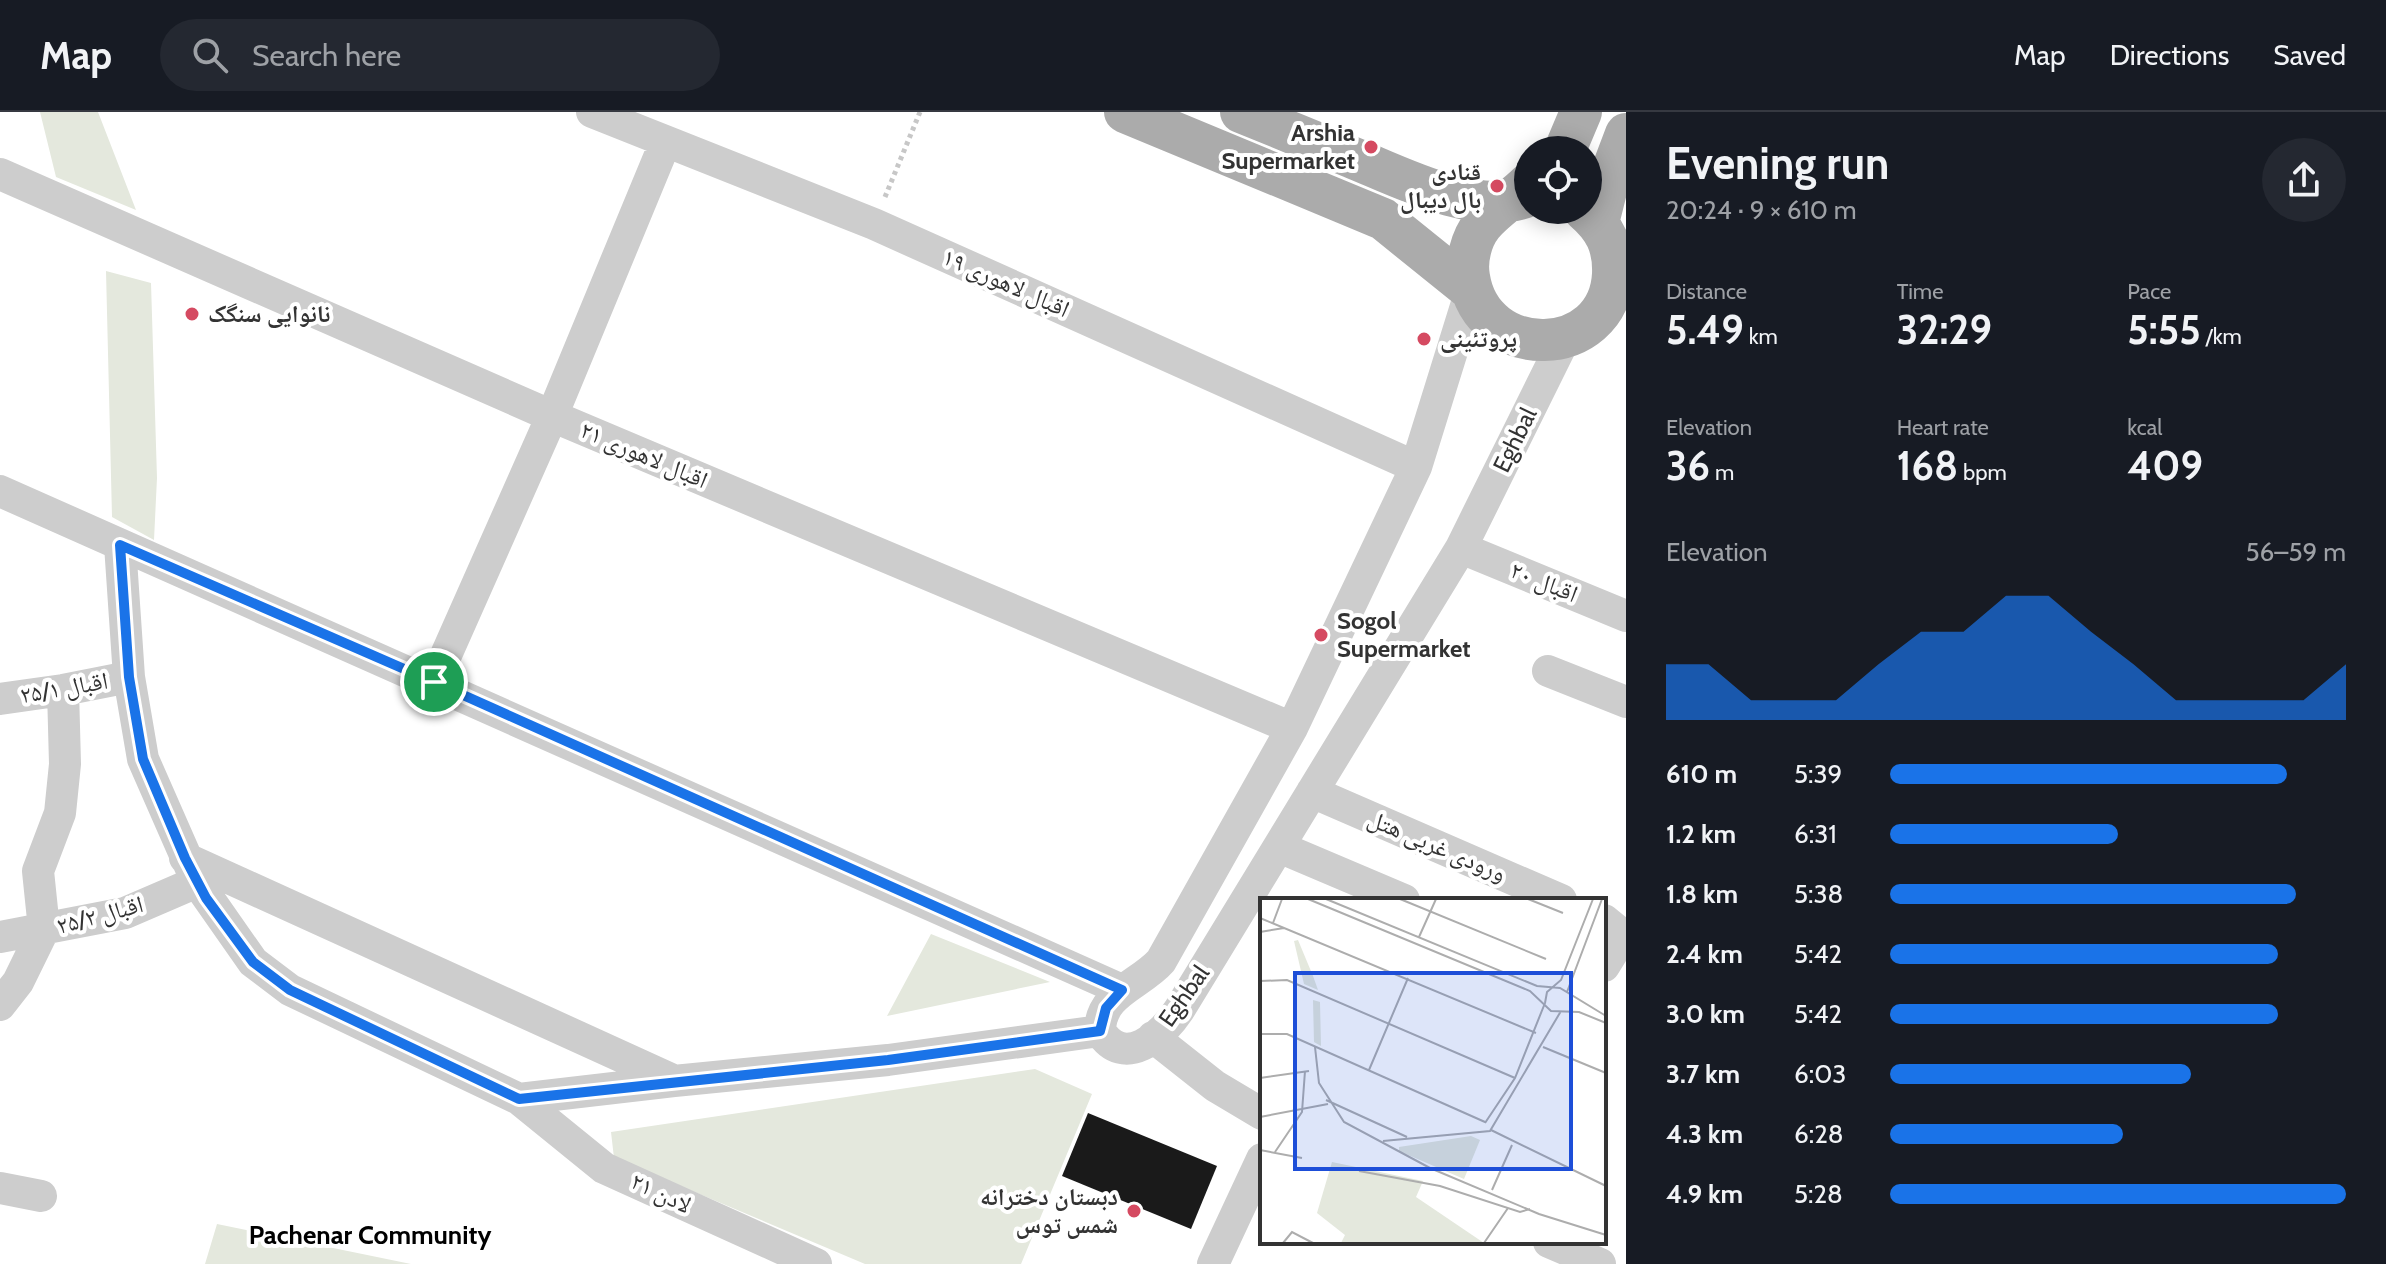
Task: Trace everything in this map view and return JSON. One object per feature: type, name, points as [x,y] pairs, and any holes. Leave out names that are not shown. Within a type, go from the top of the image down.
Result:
[{"type":"main road","points":[[1125,112],[1383,219],[1471,290]]},
{"type":"main road","points":[[1241,112],[1423,187],[1465,198],[1514,195]]},
{"type":"main road","points":[[1571,136],[1581,112]]},
{"type":"main road","points":[[1514,200],[1482,225],[1471,247],[1467,269],[1471,290],[1485,316],[1507,333],[1535,341],[1594,330],[1612,286],[1606,238],[1609,179],[1626,134]]},
{"type":"street","name":"اقبال لاهوری ۱۹","points":[[592,112],[874,224],[1416,467]]},
{"type":"street","points":[[434,682],[552,416],[665,143]]},
{"type":"street","name":"اقبال لاهوری ۲۱","points":[[0,174],[552,416],[1292,728]]},
{"type":"street","name":"Eghbal","points":[[1471,290],[1416,467],[1292,728],[1161,961],[1150,973],[1122,990],[1106,1008],[1100,1031],[1107,1041],[1125,1049],[1136,1048],[1170,1023],[1594,330]]},
{"type":"street","points":[[0,491],[1122,990]]},
{"type":"street","name":"لادن ۲۱","points":[[120,545],[129,677],[143,759],[191,870],[253,962],[290,990],[519,1099],[604,1168],[816,1264]]},
{"type":"street","name":"اقبال ۲۰","points":[[1461,548],[1626,616]]},
{"type":"street","points":[[1548,671],[1626,702]]},
{"type":"street","name":"اقبال ۲۵/۱","points":[[0,699],[129,677]]},
{"type":"street","points":[[0,1005],[18,982],[44,929],[38,871],[60,813],[65,764],[63,690]]},
{"type":"street","name":"ورودی غربی هتل","points":[[1312,792],[1556,898]]},
{"type":"street","points":[[1279,847],[1399,898]]},
{"type":"street","points":[[191,870],[674,1081]]},
{"type":"street","name":"اقبال ۲۵/۲","points":[[0,937],[125,913],[191,870]]},
{"type":"street","points":[[1606,922],[1615,929],[1612,953],[1606,963]]},
{"type":"street","points":[[519,1099],[888,1060],[1100,1031]]},
{"type":"street","points":[[1153,1037],[1215,1086],[1260,1113]]},
{"type":"street","points":[[1213,1264],[1260,1163]]},
{"type":"street","points":[[0,1188],[41,1196]]},
{"type":"street","points":[[1554,1244],[1600,1264]]},
{"type":"path","points":[[874,224],[920,112]]},
{"type":"shaded area","points":[[40,112],[98,112],[136,210],[56,177]]},
{"type":"shaded area","points":[[106,271],[151,283],[157,478],[154,540],[112,517]]},
{"type":"shaded area","points":[[931,934],[1050,982],[887,1016]]},
{"type":"shaded area","points":[[1035,1069],[1092,1094],[1021,1264],[865,1264],[614,1158],[611,1132]]},
{"type":"shaded area","points":[[217,1224],[411,1264],[205,1264]]},
{"type":"building","points":[[1088,1113],[1217,1166],[1191,1229],[1062,1176]]},
{"type":"place","name":"Arshia Supermarket","points":[[1371,147]]},
{"type":"place","name":"قنادی بال دیبال","points":[[1497,186]]},
{"type":"place","name":"نانوایی سنگک","points":[[192,314]]},
{"type":"place","name":"پروتئینی","points":[[1424,339]]},
{"type":"place","name":"Sogol Supermarket","points":[[1321,635]]},
{"type":"place","name":"دبستان دخترانه شمس توس","points":[[1134,1211]]},
{"type":"district","name":"Pachenar Community","points":[[370,1235]]},
{"type":"route","points":[[120,545],[434,682],[1122,990],[1106,1008],[1100,1031],[888,1060],[519,1099],[290,990],[253,962],[206,898],[185,858],[143,759],[129,677],[120,545]]}]
